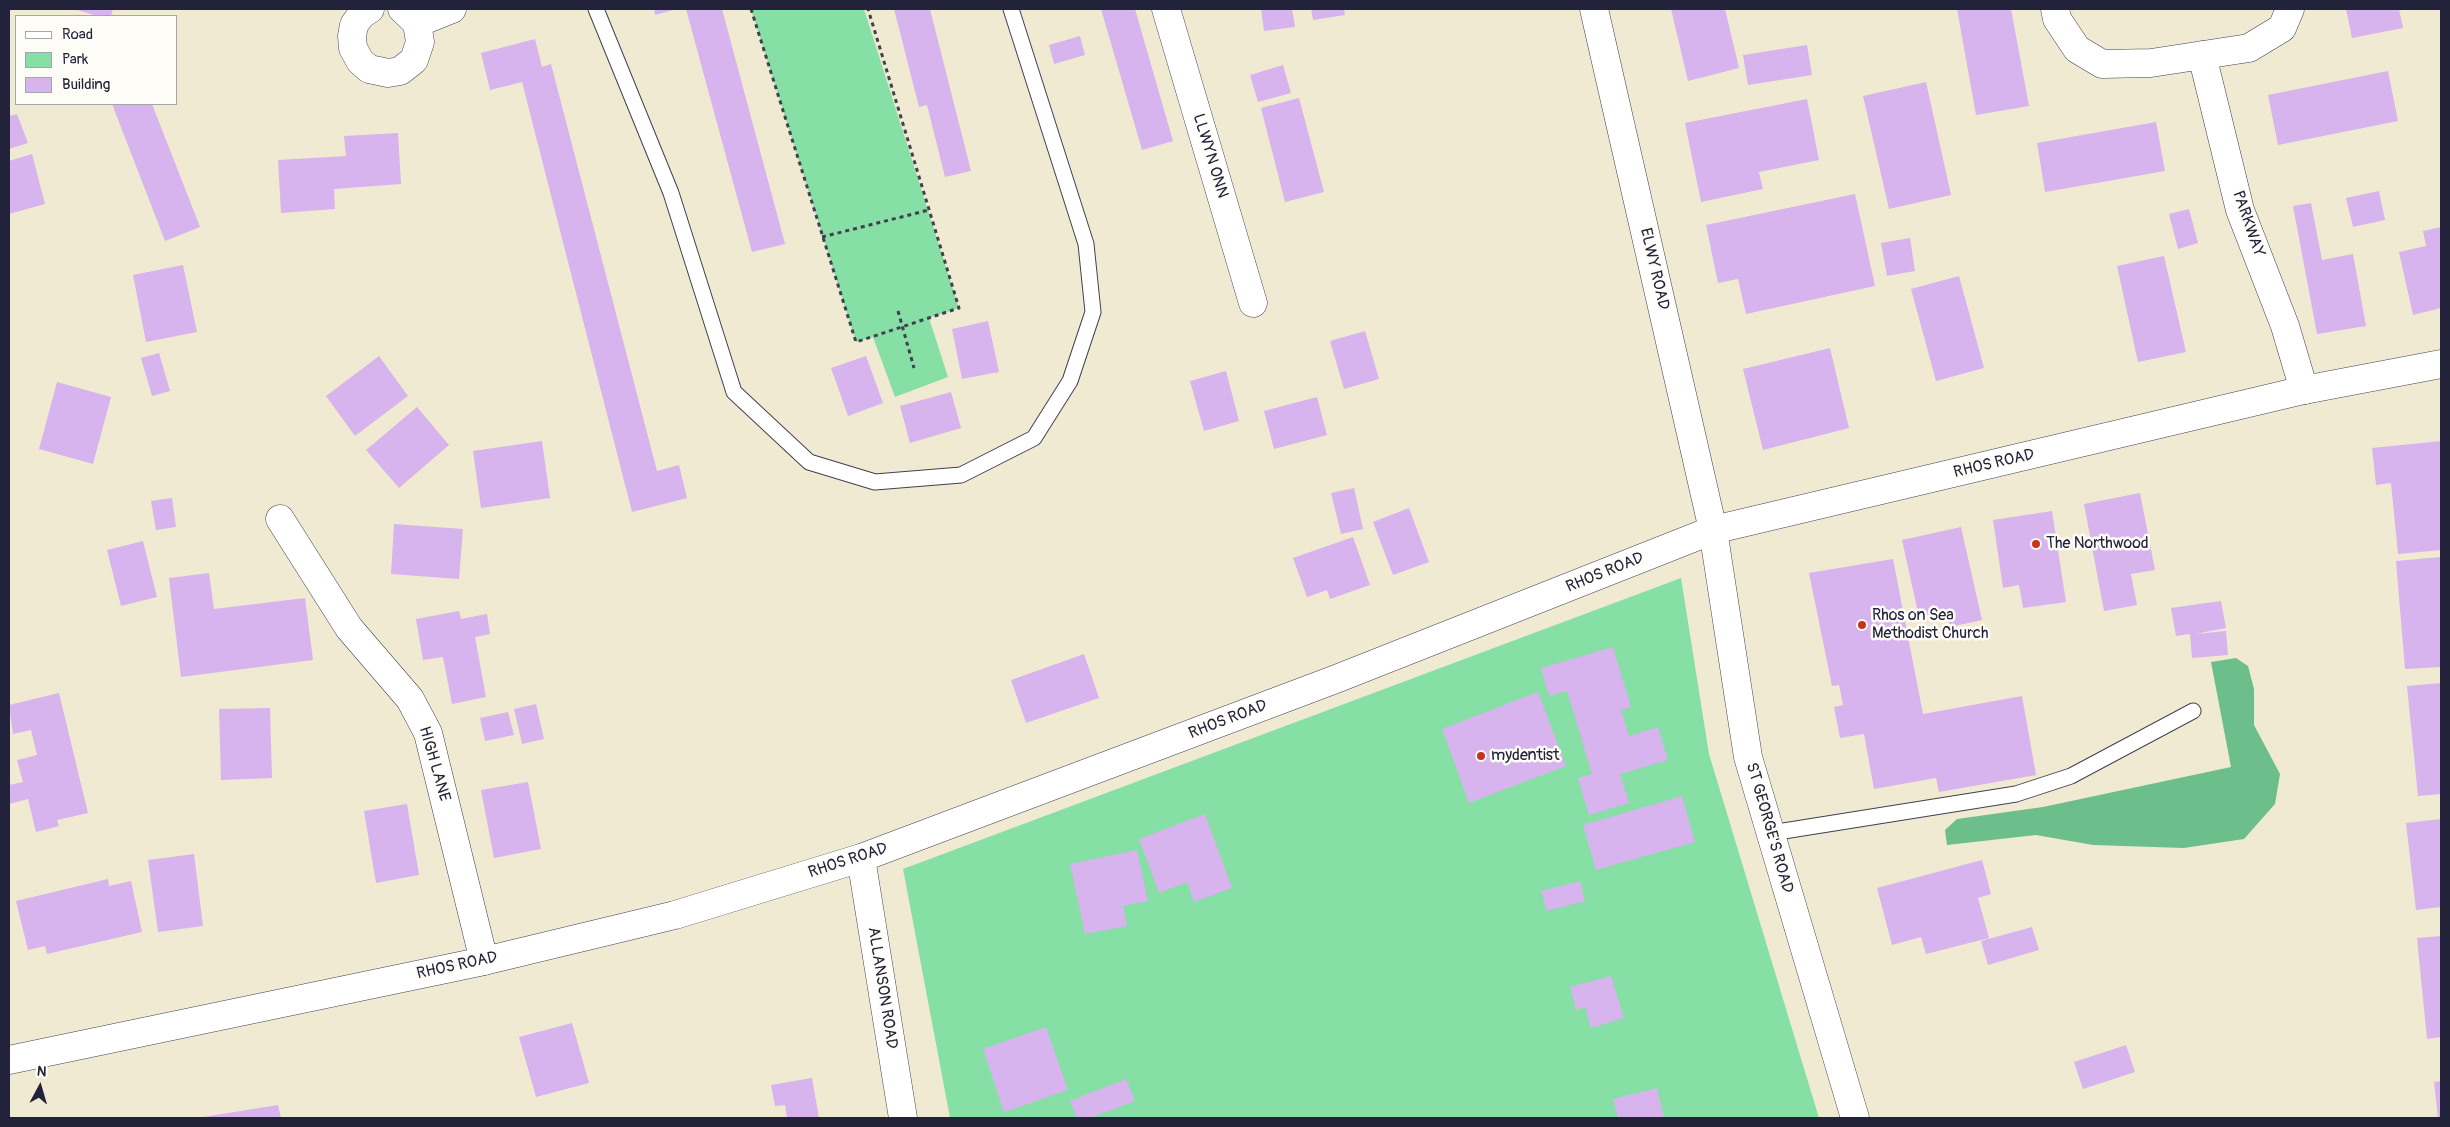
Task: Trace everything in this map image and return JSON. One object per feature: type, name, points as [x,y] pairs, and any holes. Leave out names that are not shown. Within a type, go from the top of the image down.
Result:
[{"type":"street","points":[[362,11],[353,31],[353,48],[360,62],[369,69],[381,73],[400,71],[414,60],[420,42],[410,16],[452,9]]},
{"type":"street","name":"LLWYN ONN","points":[[1166,9],[1254,303]]},
{"type":"street","name":"ELWY ROAD","points":[[1594,9],[1713,530]]},
{"type":"street","points":[[2055,9],[2057,19],[2077,49],[2102,64],[2151,63],[2249,48],[2282,28],[2290,9]]},
{"type":"street","name":"PARKWAY","points":[[2202,55],[2240,210],[2285,326],[2304,390]]},
{"type":"street","name":"RHOS ROAD","points":[[9,1060],[484,961],[675,915],[861,858],[1336,679],[1713,530],[2304,390],[2441,364]]},
{"type":"street","name":"HIGH LANE","points":[[280,519],[349,628],[410,699],[428,733],[484,961]]},
{"type":"street","name":"ST GEORGE'S ROAD","points":[[1713,530],[1748,757],[1855,1118]]},
{"type":"street","name":"ALLANSON ROAD","points":[[861,858],[903,1118]]},
{"type":"lane","points":[[596,9],[671,193],[734,392],[809,462],[875,482],[961,475],[1034,438],[1070,381],[1094,312],[1086,244],[1010,9]]},
{"type":"lane","points":[[1771,833],[2016,794],[2071,776],[2192,711]]},
{"type":"path","points":[[751,9],[856,342],[959,308],[868,9]]},
{"type":"path","points":[[822,238],[929,210]]},
{"type":"path","points":[[898,311],[914,368]]},
{"type":"green space","points":[[751,9],[864,9],[959,308],[929,318],[948,377],[895,397],[873,337],[856,342]]},
{"type":"green space","points":[[1681,578],[1709,754],[1819,1118],[950,1118],[903,869]]},
{"type":"green space","points":[[2236,658],[2248,666],[2254,689],[2254,725],[2280,774],[2275,804],[2244,839],[2184,848],[2093,845],[2036,835],[1947,845],[1945,830],[1957,819],[2043,807],[2231,767],[2211,662]]},
{"type":"building","points":[[74,9],[113,9],[111,15],[94,15]]},
{"type":"building","points":[[654,9],[677,9],[655,15]]},
{"type":"building","points":[[686,9],[722,9],[785,244],[752,252]]},
{"type":"building","points":[[894,9],[930,9],[971,171],[945,177],[927,105],[919,107]]},
{"type":"building","points":[[1101,9],[1135,9],[1173,141],[1142,150]]},
{"type":"building","points":[[1261,9],[1292,9],[1295,27],[1264,31]]},
{"type":"building","points":[[1311,9],[1344,9],[1345,15],[1313,20]]},
{"type":"building","points":[[1671,9],[1725,9],[1739,68],[1688,81]]},
{"type":"building","points":[[1957,9],[2011,9],[2029,106],[1976,115]]},
{"type":"building","points":[[2346,9],[2399,9],[2403,28],[2352,38]]},
{"type":"building","points":[[1080,36],[1085,55],[1054,64],[1049,45]]},
{"type":"building","points":[[535,39],[542,67],[551,64],[657,471],[679,465],[687,498],[632,512],[522,82],[490,90],[481,53]]},
{"type":"building","points":[[1807,45],[1812,75],[1748,85],[1743,55]]},
{"type":"building","points":[[1283,65],[1291,93],[1258,102],[1250,75]]},
{"type":"building","points":[[2388,71],[2398,121],[2278,145],[2268,95]]},
{"type":"building","points":[[1926,82],[1951,195],[1889,209],[1863,96]]},
{"type":"building","points":[[1299,98],[1324,192],[1285,202],[1261,108]]},
{"type":"building","points":[[1807,99],[1819,160],[1759,172],[1763,189],[1701,202],[1685,123]]},
{"type":"building","points":[[112,105],[152,105],[200,227],[165,241]]},
{"type":"building","points":[[17,114],[28,143],[9,149],[9,116]]},
{"type":"building","points":[[2156,122],[2165,171],[2045,192],[2037,143]]},
{"type":"building","points":[[398,133],[401,184],[334,189],[335,209],[281,213],[278,160],[346,156],[344,136]]},
{"type":"building","points":[[32,154],[45,204],[9,214],[9,161]]},
{"type":"building","points":[[2379,191],[2385,220],[2353,227],[2346,198]]},
{"type":"building","points":[[1855,194],[1875,286],[1746,314],[1738,279],[1718,283],[1706,225]]},
{"type":"building","points":[[2311,203],[2322,260],[2353,254],[2366,326],[2317,334],[2293,206]]},
{"type":"building","points":[[2189,209],[2198,243],[2178,249],[2169,214]]},
{"type":"building","points":[[2441,227],[2441,308],[2413,315],[2399,252],[2426,246],[2423,231]]},
{"type":"building","points":[[1910,238],[1915,271],[1887,276],[1881,243]]},
{"type":"building","points":[[2164,256],[2186,352],[2138,362],[2117,266]]},
{"type":"building","points":[[183,265],[197,332],[146,342],[133,275]]},
{"type":"building","points":[[1959,276],[1984,368],[1936,381],[1911,289]]},
{"type":"building","points":[[988,321],[999,372],[962,379],[952,329]]},
{"type":"building","points":[[1365,331],[1379,379],[1344,389],[1330,341]]},
{"type":"building","points":[[1830,348],[1849,428],[1763,450],[1743,369]]},
{"type":"building","points":[[159,353],[170,391],[152,396],[141,358]]},
{"type":"building","points":[[379,356],[408,396],[355,436],[326,396]]},
{"type":"building","points":[[866,356],[883,403],[848,416],[831,368]]},
{"type":"building","points":[[1226,371],[1239,421],[1204,431],[1190,381]]},
{"type":"building","points":[[57,382],[111,397],[93,464],[39,449]]},
{"type":"building","points":[[951,392],[961,428],[910,443],[900,406]]},
{"type":"building","points":[[1317,397],[1327,435],[1274,449],[1264,411]]},
{"type":"building","points":[[417,407],[449,445],[399,488],[366,450]]},
{"type":"building","points":[[542,441],[550,498],[481,508],[473,451]]},
{"type":"building","points":[[2441,441],[2441,550],[2398,554],[2391,483],[2376,485],[2372,448]]},
{"type":"building","points":[[1354,488],[1363,529],[1341,534],[1331,493]]},
{"type":"building","points":[[2140,493],[2155,570],[2131,574],[2137,605],[2104,611],[2084,504]]},
{"type":"building","points":[[172,498],[176,527],[156,530],[151,501]]},
{"type":"building","points":[[1409,508],[1429,562],[1393,575],[1373,522]]},
{"type":"building","points":[[2052,511],[2066,602],[2023,608],[2019,585],[2003,588],[1993,520]]},
{"type":"building","points":[[394,524],[463,529],[459,579],[391,574]]},
{"type":"building","points":[[1961,527],[1982,620],[1950,627],[1946,611],[1919,617],[1902,540]]},
{"type":"building","points":[[1353,537],[1370,585],[1330,599],[1327,590],[1307,597],[1293,558]]},
{"type":"building","points":[[143,541],[157,597],[121,606],[107,550]]},
{"type":"building","points":[[2441,557],[2441,667],[2405,669],[2396,561]]},
{"type":"building","points":[[1893,559],[1923,714],[2022,696],[2036,775],[1939,792],[1936,778],[1874,789],[1864,734],[1840,738],[1834,707],[1843,705],[1839,685],[1832,686],[1809,573]]},
{"type":"building","points":[[209,573],[214,609],[305,598],[313,660],[181,677],[169,578]]},
{"type":"building","points":[[2221,601],[2226,628],[2195,634],[2226,631],[2228,655],[2192,658],[2190,634],[2176,636],[2171,608]]},
{"type":"building","points":[[459,611],[461,619],[487,614],[490,634],[475,637],[486,697],[452,704],[443,657],[423,660],[416,619]]},
{"type":"building","points":[[1613,647],[1631,707],[1621,710],[1629,736],[1658,727],[1668,760],[1620,774],[1629,803],[1589,815],[1578,778],[1592,774],[1567,691],[1549,696],[1541,668]]},
{"type":"building","points":[[1084,654],[1099,698],[1026,723],[1011,680]]},
{"type":"building","points":[[2441,683],[2441,794],[2418,796],[2407,686]]},
{"type":"building","points":[[1538,692],[1566,766],[1469,803],[1442,729]]},
{"type":"building","points":[[59,693],[88,813],[57,820],[59,826],[36,832],[28,799],[9,804],[9,785],[23,782],[17,760],[37,755],[31,730],[13,734],[9,705]]},
{"type":"building","points":[[536,704],[544,739],[522,744],[514,709]]},
{"type":"building","points":[[270,708],[272,778],[221,780],[219,709]]},
{"type":"building","points":[[508,712],[514,735],[485,741],[480,718]]},
{"type":"building","points":[[528,782],[541,849],[494,858],[481,790]]},
{"type":"building","points":[[1682,796],[1695,842],[1596,870],[1583,825]]},
{"type":"building","points":[[407,804],[419,875],[376,883],[364,811]]},
{"type":"building","points":[[1205,814],[1232,888],[1194,902],[1187,882],[1159,893],[1139,839]]},
{"type":"building","points":[[2441,819],[2441,907],[2416,910],[2406,823]]},
{"type":"building","points":[[1137,850],[1148,901],[1123,906],[1127,926],[1085,934],[1070,864]]},
{"type":"building","points":[[194,854],[203,926],[158,932],[148,860]]},
{"type":"building","points":[[1982,860],[1991,894],[1978,898],[1989,938],[1926,954],[1921,937],[1892,945],[1877,888]]},
{"type":"building","points":[[108,879],[109,886],[131,881],[142,932],[47,954],[45,946],[28,950],[16,901]]},
{"type":"building","points":[[1580,881],[1585,901],[1547,911],[1541,891]]},
{"type":"building","points":[[2032,927],[2039,950],[1988,965],[1981,941]]},
{"type":"building","points":[[2441,936],[2441,1037],[2427,1039],[2417,938]]},
{"type":"building","points":[[1611,976],[1624,1018],[1591,1028],[1585,1007],[1576,1010],[1570,987]]},
{"type":"building","points":[[572,1023],[589,1083],[536,1097],[519,1037]]},
{"type":"building","points":[[1046,1027],[1068,1090],[1004,1112],[983,1049]]},
{"type":"building","points":[[2126,1045],[2135,1072],[2083,1089],[2074,1062]]},
{"type":"building","points":[[812,1078],[819,1118],[787,1118],[785,1105],[775,1106],[771,1085]]},
{"type":"building","points":[[1126,1079],[1135,1101],[1090,1118],[1077,1118],[1070,1101]]},
{"type":"building","points":[[2441,1081],[2441,1118],[2438,1118],[2434,1082]]},
{"type":"building","points":[[1657,1088],[1664,1118],[1618,1118],[1613,1099]]},
{"type":"building","points":[[278,1105],[281,1118],[203,1117]]},
{"type":"place","name":"The Northwood","points":[[2036,544]]},
{"type":"place","name":"Rhos on Sea Methodist Church","points":[[1862,625]]},
{"type":"place","name":"mydentist","points":[[1481,756]]}]
